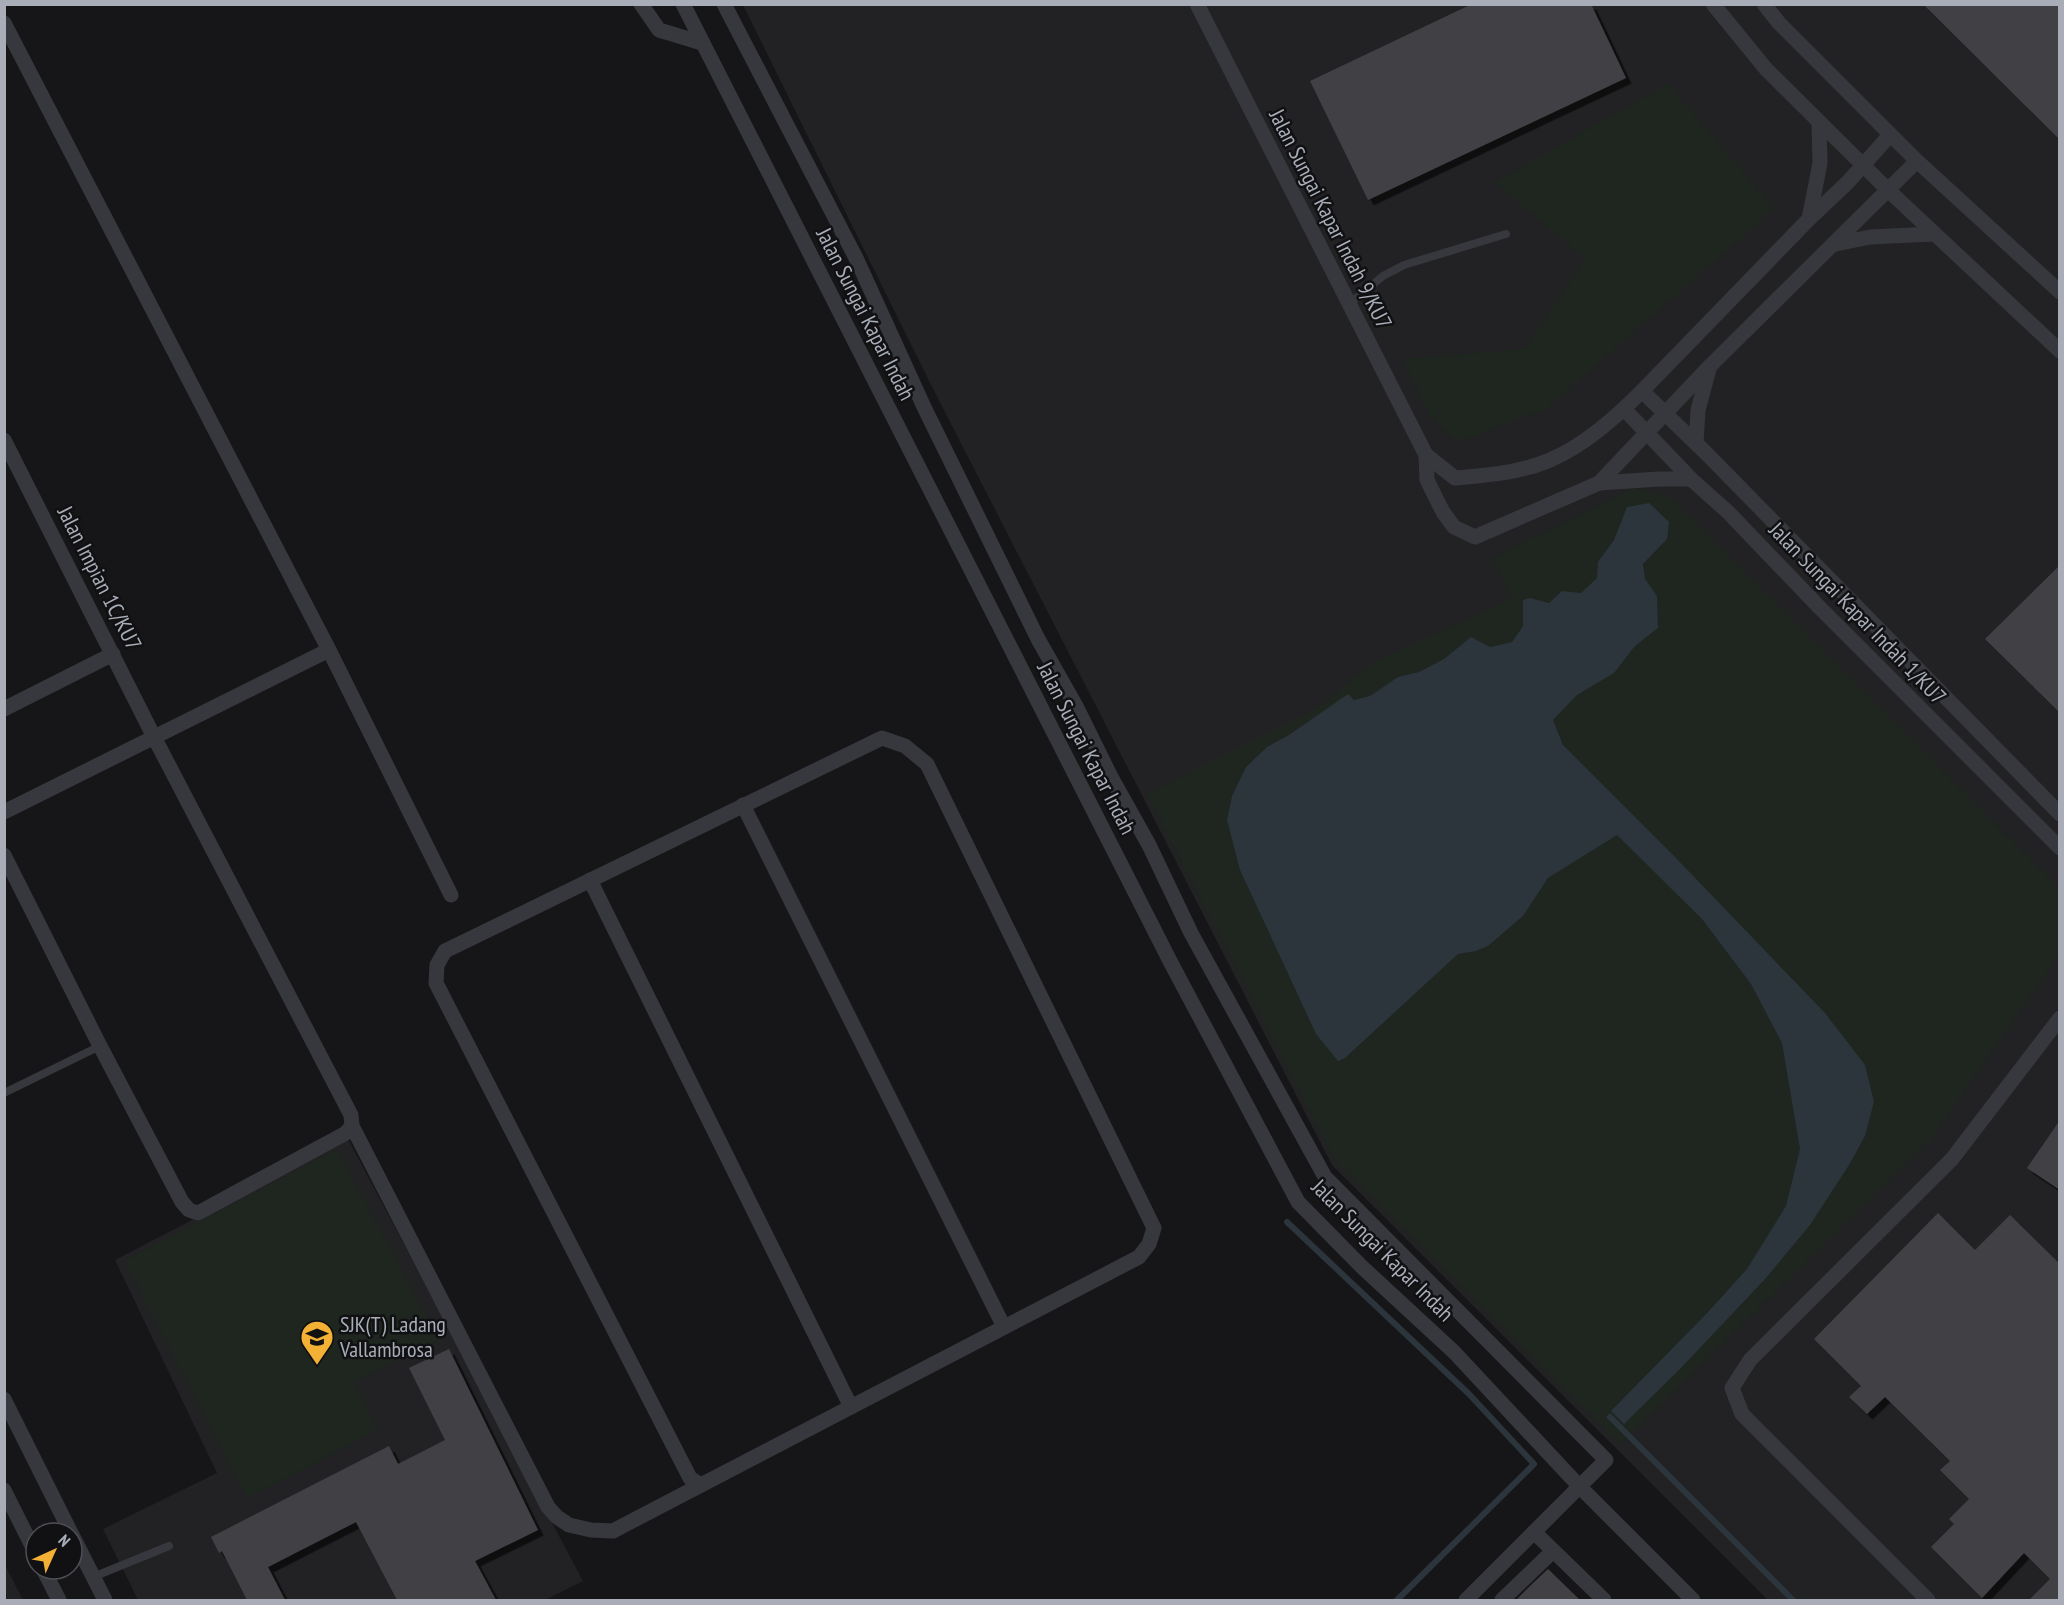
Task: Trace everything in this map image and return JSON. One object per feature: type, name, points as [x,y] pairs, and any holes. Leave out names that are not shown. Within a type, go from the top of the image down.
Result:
[{"type":"street","points":[[640,4],[659,30],[702,43]]},
{"type":"street","name":"Jalan Sungai Kapar Indah","points":[[683,4],[1171,963],[1298,1202],[1362,1267],[1454,1352],[1580,1487],[1606,1461],[1325,1177],[1191,933],[1149,845],[1038,639],[924,407],[857,260],[724,4]]},
{"type":"street","name":"Jalan Sungai Kapar Indah 9/KU7","points":[[1197,4],[1358,296],[1425,455]]},
{"type":"street","points":[[1713,4],[1766,69],[1888,190],[2060,351]]},
{"type":"street","points":[[1764,4],[1779,23],[1890,135],[2060,292]]},
{"type":"street","points":[[4,23],[329,650],[451,895]]},
{"type":"street","points":[[1809,219],[1820,163],[1819,122]]},
{"type":"street","points":[[1425,455],[1455,478],[1509,472],[1550,460],[1587,439],[1642,391],[1890,135]]},
{"type":"street","points":[[1599,483],[1710,366],[1917,161]]},
{"type":"street","points":[[1835,244],[1870,237],[1934,234]]},
{"type":"street","points":[[1701,448],[1698,410],[1710,366]]},
{"type":"street","name":"Jalan Sungai Kapar Indah 1/KU7","points":[[1642,391],[1701,448],[2060,814]]},
{"type":"street","name":"Jalan Sungai Kapar Indah 1/KU7","points":[[1624,409],[2060,848]]},
{"type":"street","name":"Jalan Impian 1C/KU7","points":[[4,440],[154,737],[351,1115],[352,1125],[548,1507],[569,1525],[591,1530],[613,1531],[1139,1257],[1149,1244],[1154,1228],[927,764],[905,747],[882,738],[742,806]]},
{"type":"street","points":[[1425,455],[1427,480],[1443,512],[1454,527],[1474,537],[1599,483],[1659,478],[1692,479]]},
{"type":"street","points":[[4,812],[329,650]]},
{"type":"street","points":[[4,709],[113,654]]},
{"type":"street","points":[[701,1485],[690,1478],[436,983],[437,965],[444,951],[742,806],[1004,1327]]},
{"type":"street","points":[[4,855],[100,1046],[182,1202],[189,1210],[198,1213],[346,1133],[352,1125]]},
{"type":"street","points":[[590,880],[851,1407]]},
{"type":"street","points":[[1928,1600],[1743,1414],[1732,1388],[1750,1360],[1952,1159],[2060,1018]]},
{"type":"street","points":[[4,1399],[65,1521]]},
{"type":"street","points":[[1466,1600],[1580,1487],[1693,1600]]},
{"type":"street","points":[[4,1490],[24,1530]]},
{"type":"street","points":[[1534,1532],[1604,1600]]},
{"type":"street","points":[[1502,1600],[1553,1551]]},
{"type":"street","points":[[84,1559],[105,1600]]},
{"type":"street","points":[[49,1581],[59,1600]]},
{"type":"lane","points":[[1358,296],[1383,276],[1404,265],[1506,234]]},
{"type":"lane","points":[[4,1093],[100,1046]]},
{"type":"lane","points":[[93,1577],[169,1546]]},
{"type":"shaded area","points":[[743,5],[2059,5],[2059,1600],[1768,1600],[1332,1165],[930,383]]},
{"type":"shaded area","points":[[1668,84],[1774,209],[1546,409],[1457,442],[1430,416],[1403,359],[1524,349],[1586,260],[1495,182]]},
{"type":"shaded area","points":[[1633,488],[1671,497],[2059,888],[2059,954],[1931,1140],[1620,1444],[1336,1162],[1147,794],[1318,707],[1373,662],[1512,599],[1492,558]],"holes":[[[1627,507],[1657,552],[1643,564],[1645,579],[1657,596],[1658,628],[1635,646],[1614,673],[1577,695],[1553,720],[1563,744],[1874,1102],[1865,1136],[1810,1225],[1766,1278],[1624,1424],[1611,1411],[1747,1269],[1787,1206],[1800,1149],[1782,1043],[1751,984],[1702,919],[1617,834],[1548,878],[1523,916],[1488,946],[1458,954],[1345,1058],[1316,1034],[1240,870],[1227,820],[1232,796],[1246,767],[1267,747],[1348,695],[1354,700],[1370,696],[1398,677],[1419,672],[1444,659],[1471,637],[1490,647],[1512,642],[1523,626],[1530,598],[1549,603],[1562,591],[1581,593],[1597,578],[1598,562],[1614,540]]]},
{"type":"shaded area","points":[[1649,503],[1669,522],[1667,539],[1643,564],[1645,579],[1657,596],[1658,628],[1635,646],[1614,673],[1577,695],[1553,720],[1563,745],[1825,1013],[1865,1065],[1874,1102],[1865,1136],[1810,1225],[1766,1278],[1624,1424],[1611,1411],[1747,1269],[1786,1206],[1800,1149],[1782,1043],[1751,984],[1702,919],[1617,835],[1548,878],[1523,916],[1488,946],[1458,954],[1345,1058],[1338,1061],[1316,1034],[1240,870],[1227,820],[1232,796],[1246,767],[1267,747],[1289,735],[1348,694],[1354,700],[1370,696],[1398,677],[1419,672],[1444,659],[1471,637],[1490,647],[1512,642],[1523,626],[1523,600],[1530,598],[1549,603],[1562,591],[1581,593],[1597,578],[1598,562],[1614,540],[1627,507]]},
{"type":"shaded area","name":"SJK(T) Ladang Vallambrosa","points":[[348,1139],[583,1581],[545,1600],[138,1600],[103,1529],[217,1473],[115,1260]]},
{"type":"shaded area","points":[[337,1149],[439,1339],[355,1382],[377,1431],[246,1498],[125,1261]]},
{"type":"shaded area","points":[[5,1565],[23,1600],[5,1600]]},
{"type":"building","points":[[1472,4],[1591,4],[1626,78],[1368,200],[1310,81]]},
{"type":"building","points":[[1923,4],[2060,4],[2060,140]]},
{"type":"building","points":[[2060,565],[2060,713],[1985,639]]},
{"type":"building","points":[[2060,1120],[2060,1190],[2027,1168]]},
{"type":"building","points":[[1938,1213],[1975,1250],[2010,1215],[2060,1264],[2060,1600],[2029,1600],[2050,1579],[2024,1553],[1982,1598],[1931,1547],[1954,1524],[1949,1519],[1969,1499],[1940,1470],[1950,1461],[1885,1397],[1867,1414],[1849,1397],[1861,1386],[1814,1339]]},
{"type":"building","points":[[449,1349],[538,1530],[475,1561],[496,1600],[397,1600],[356,1522],[268,1567],[285,1600],[247,1600],[222,1551],[219,1553],[211,1537],[389,1446],[398,1464],[445,1440],[409,1368]]},
{"type":"building","points":[[1548,1569],[1580,1600],[1516,1600],[1530,1586]]},
{"type":"waterway","points":[[1287,1222],[1469,1394],[1534,1464],[1397,1600]]},
{"type":"waterway","points":[[1610,1417],[1793,1600]]},
{"type":"place","name":"SJK(T) Ladang Vallambrosa","points":[[317,1366]]}]
